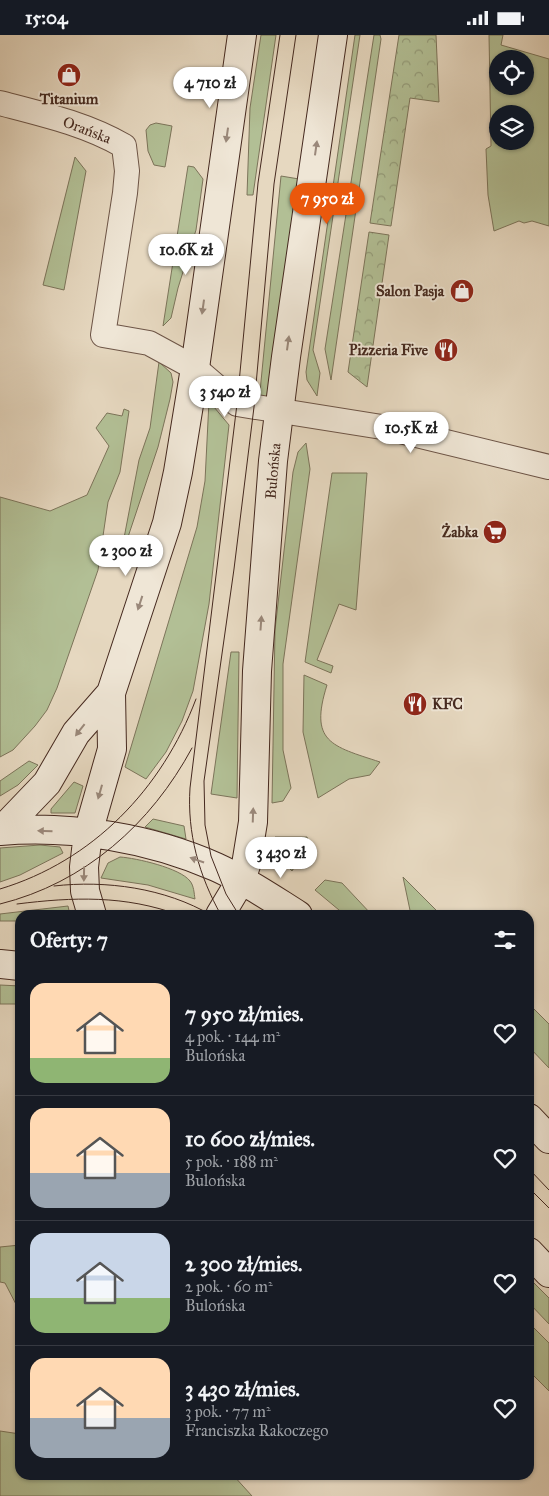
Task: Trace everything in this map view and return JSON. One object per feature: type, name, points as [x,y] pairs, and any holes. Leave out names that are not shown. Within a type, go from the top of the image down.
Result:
[{"type":"main road","points":[[91,910],[84,885],[88,833],[112,749],[111,693],[167,523],[178,472],[195,368],[242,35]]},
{"type":"main road","name":"Bulońska","points":[[223,910],[241,880],[246,865],[253,822],[257,671],[279,409],[333,35]]},
{"type":"main road","points":[[1,831],[48,783],[76,733],[111,693]]},
{"type":"main road","points":[[1,831],[88,833],[123,839],[171,851],[214,867],[241,880],[290,910]]},
{"type":"main road","points":[[0,964],[15,966]]},
{"type":"main road","points":[[534,1123],[549,1139]]},
{"type":"main road","points":[[534,1258],[549,1273]]},
{"type":"street","name":"Orańska","points":[[0,103],[86,128],[107,136],[124,146],[127,171],[125,193],[103,335],[149,343],[195,368]]},
{"type":"street","points":[[195,368],[237,404],[279,409],[388,428],[549,467]]},
{"type":"green space","points":[[261,35],[276,35],[253,195],[247,195],[250,108]]},
{"type":"green space","points":[[355,35],[360,35],[313,350],[320,373],[317,396],[307,380],[306,372]]},
{"type":"green space","points":[[374,35],[380,35],[381,39],[331,380],[325,349]]},
{"type":"green space","points":[[399,35],[436,35],[439,102],[410,98],[391,226],[370,223]]},
{"type":"green space","points":[[489,35],[503,35],[501,45],[518,50],[489,50]]},
{"type":"green space","points":[[534,55],[549,59],[549,226],[532,221],[524,223],[519,221],[494,231],[488,195],[486,149],[489,147],[489,150],[534,150],[534,105],[490,105],[490,95],[534,95]]},
{"type":"green space","points":[[156,123],[172,126],[165,167],[154,165],[148,151],[146,130],[150,125]]},
{"type":"green space","points":[[75,157],[86,171],[64,290],[43,285]]},
{"type":"green space","points":[[188,166],[194,167],[203,179],[196,230],[171,318],[163,326]]},
{"type":"green space","points":[[281,176],[299,179],[271,395],[259,402]]},
{"type":"green space","points":[[369,232],[389,235],[367,387],[348,372]]},
{"type":"green space","points":[[159,362],[171,373],[173,382],[170,399],[158,447],[128,537],[124,538],[139,460],[150,428]]},
{"type":"green space","points":[[209,401],[229,425],[209,604],[193,691],[182,721],[166,752],[146,779],[125,767],[197,527],[205,481]]},
{"type":"green space","points":[[124,409],[129,411],[120,472],[108,502],[98,570],[57,688],[47,710],[35,726],[13,750],[0,757],[0,497],[50,511],[87,495],[109,446],[96,428],[107,413],[122,416]]},
{"type":"green space","points":[[306,443],[310,469],[283,664],[283,750],[291,788],[283,801],[272,803],[275,630],[293,472],[298,452]]},
{"type":"green space","points":[[332,473],[367,473],[356,610],[339,604],[317,660],[333,666],[331,673],[305,662]]},
{"type":"green space","points":[[231,652],[239,652],[237,798],[211,794]]},
{"type":"green space","points":[[304,675],[327,685],[322,704],[321,719],[323,730],[328,739],[337,746],[380,762],[370,775],[349,779],[318,798],[303,732]]},
{"type":"green space","points":[[29,761],[38,765],[18,785],[0,796],[0,781]]},
{"type":"green space","points":[[74,782],[83,786],[75,813],[51,813],[51,809]]},
{"type":"green space","points":[[153,819],[184,826],[186,839],[145,827]]},
{"type":"green space","points":[[275,837],[307,837],[309,843],[292,871],[281,859]]},
{"type":"green space","points":[[40,845],[60,847],[63,853],[20,875],[0,882],[0,848]]},
{"type":"green space","points":[[120,857],[136,859],[168,868],[185,876],[191,883],[195,899],[148,885],[101,878],[108,863]]},
{"type":"green space","points":[[403,877],[436,910],[410,910]]},
{"type":"green space","points":[[325,880],[342,883],[367,910],[339,910],[315,890]]},
{"type":"green space","points":[[68,906],[69,910],[34,910]]},
{"type":"green space","points":[[15,912],[15,921],[0,921],[0,914]]},
{"type":"green space","points":[[0,985],[15,986],[15,1004],[0,1004]]},
{"type":"green space","points":[[534,1009],[549,1024],[549,1068],[534,1052]]},
{"type":"green space","points":[[15,1246],[15,1302],[5,1283],[0,1282],[0,1247]]},
{"type":"green space","points":[[534,1283],[549,1298],[549,1324],[534,1308]]},
{"type":"green space","points":[[534,1328],[549,1343],[549,1391],[534,1376]]},
{"type":"green space","points":[[0,1431],[15,1433],[15,1480],[238,1480],[252,1496],[0,1496]]},
{"type":"tram line","points":[[218,910],[206,885],[196,854],[190,821],[190,788],[237,404],[258,183],[280,35]]},
{"type":"tram line","points":[[236,910],[226,894],[211,856],[205,825],[204,781],[234,569],[254,407],[274,184],[296,35]]},
{"type":"tram line","points":[[0,889],[34,876],[65,860],[94,840],[120,817],[144,791],[164,763],[182,732],[196,699]]},
{"type":"tram line","points":[[0,904],[31,894],[60,881],[112,847],[136,825],[157,801],[192,748]]},
{"type":"tram line","points":[[54,886],[94,884],[135,888],[174,898],[201,910]]},
{"type":"tram line","points":[[17,904],[99,899],[139,904],[165,910]]},
{"type":"tram line","points":[[534,1174],[549,1190]]},
{"type":"tram line","points":[[534,1193],[549,1208]]},
{"type":"place","name":"Titanium","points":[[69,75]]},
{"type":"place","name":"Salon Pasja","points":[[462,291]]},
{"type":"place","name":"Pizzeria Five","points":[[446,350]]},
{"type":"place","name":"Żabka","points":[[495,532]]},
{"type":"place","name":"KFC","points":[[415,704]]}]
